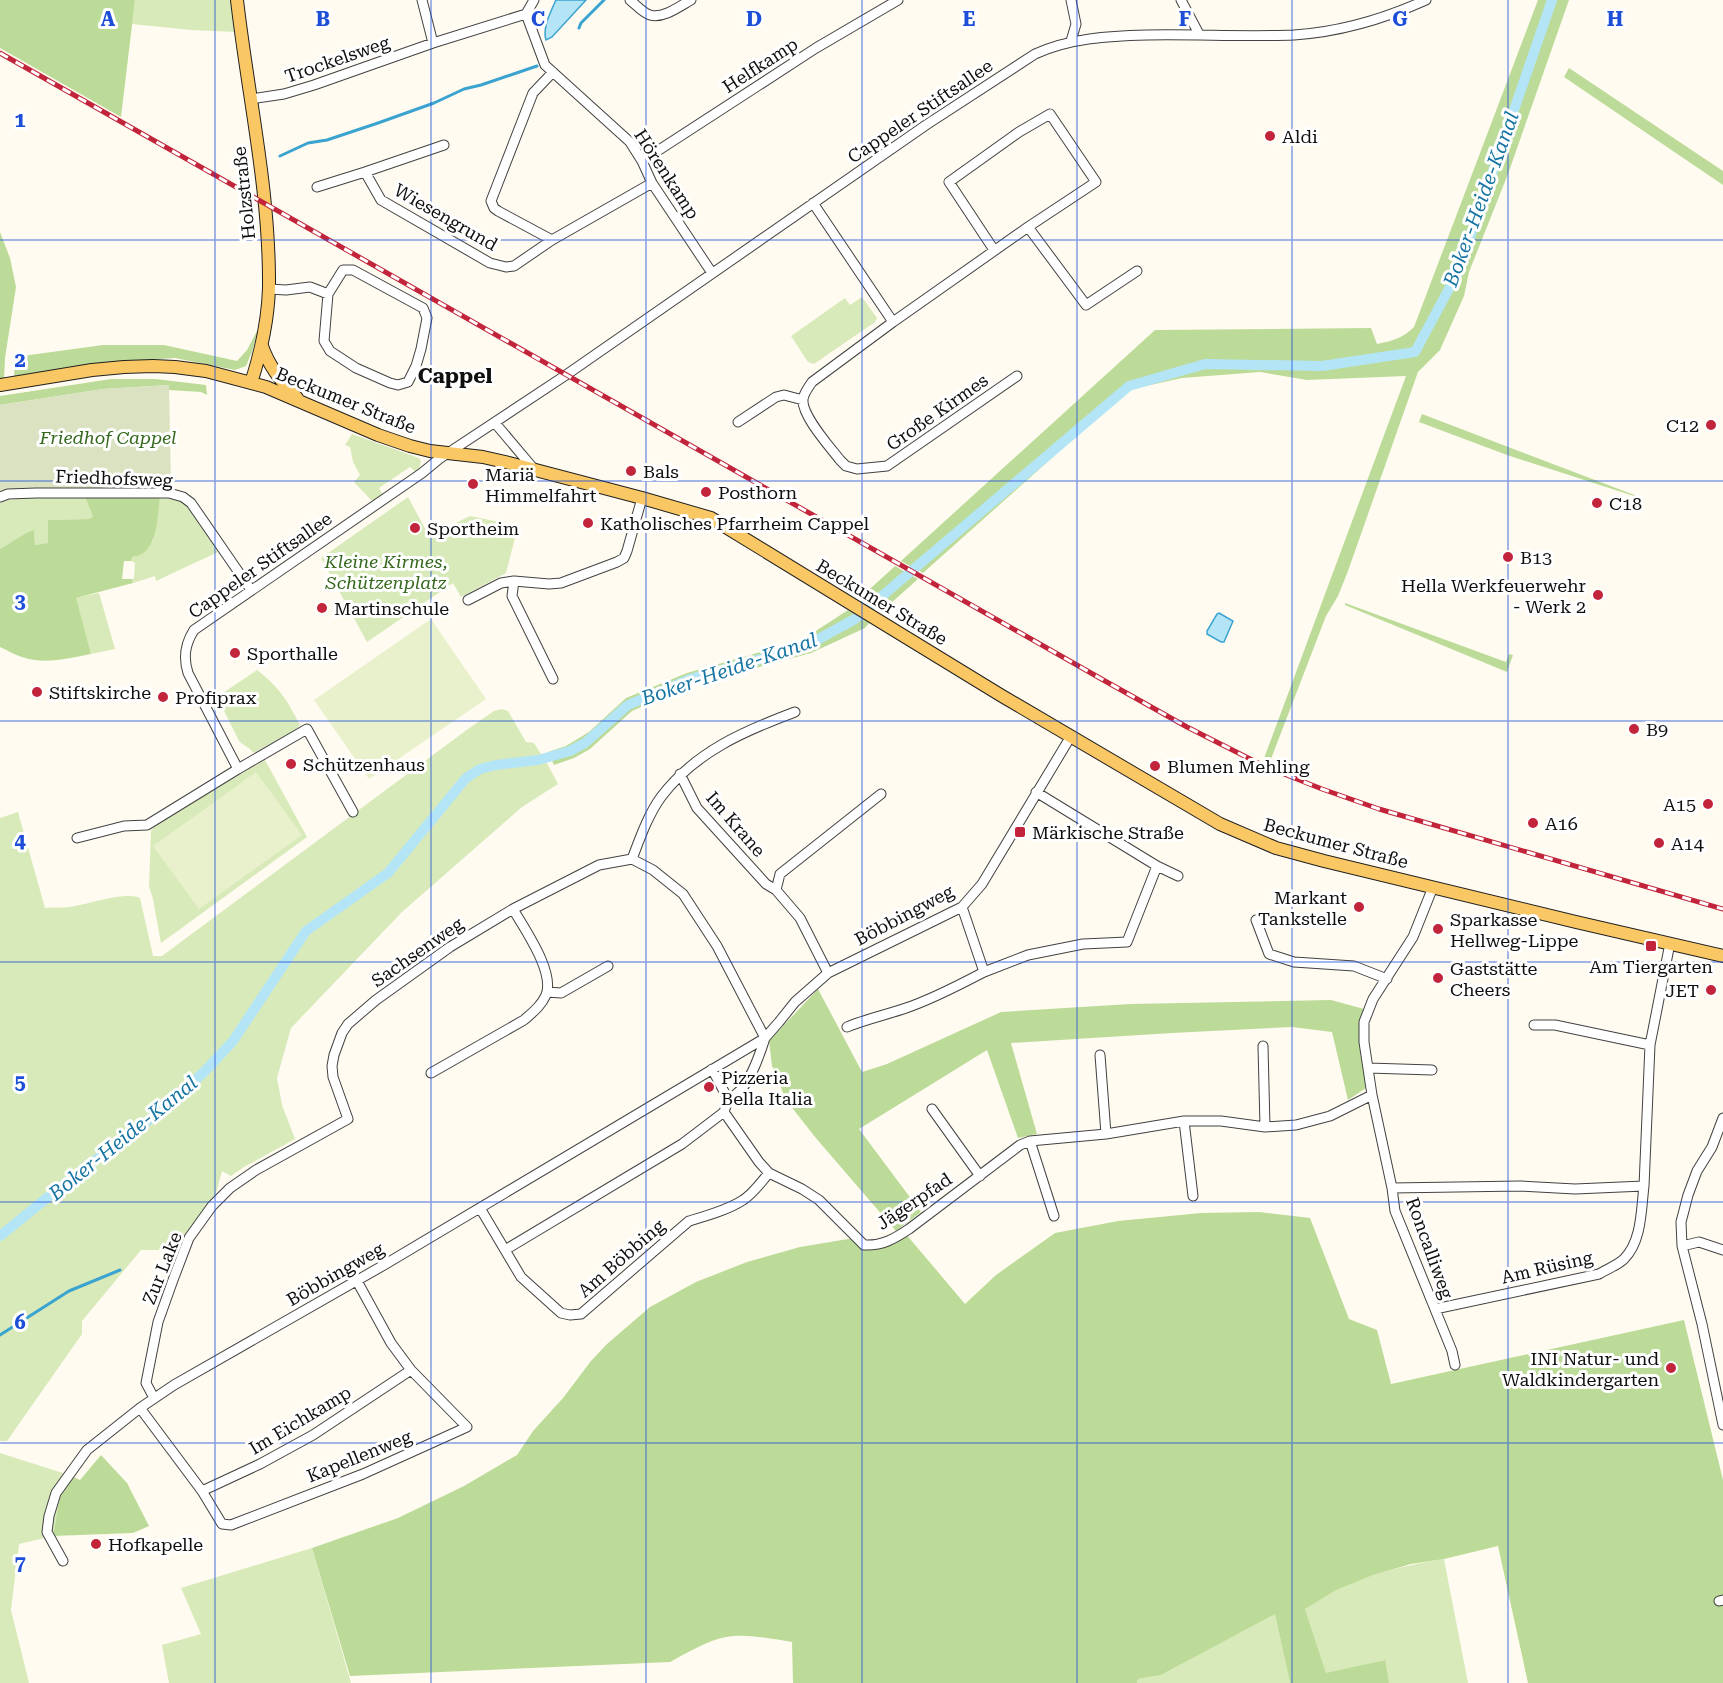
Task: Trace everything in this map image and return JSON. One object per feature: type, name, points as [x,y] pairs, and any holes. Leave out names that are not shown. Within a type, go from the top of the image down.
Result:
[{"type":"main road","name":"Holzstraße","points":[[237,0],[266,205],[269,289],[262,345],[251,382]]},
{"type":"main road","points":[[262,345],[274,372],[300,401]]},
{"type":"main road","name":"Beckumer Straße","points":[[0,385],[92,370],[153,366],[206,371],[251,382],[410,446],[430,451],[483,457],[533,468],[711,518],[1002,696],[1220,824],[1251,838],[1276,848],[1324,861],[1723,956]]},
{"type":"street","points":[[422,0],[432,44]]},
{"type":"street","points":[[526,14],[534,0]]},
{"type":"street","points":[[630,0],[644,12],[660,16],[691,0]]},
{"type":"street","name":"Helfkamp","points":[[642,161],[816,48],[898,0]]},
{"type":"street","points":[[1071,0],[1076,24],[1071,41]]},
{"type":"street","points":[[1181,0],[1199,34]]},
{"type":"street","name":"Cappeler Stiftsallee","points":[[238,769],[188,673],[184,660],[188,639],[194,630],[926,125],[1035,54],[1071,41],[1125,35],[1294,35],[1331,31],[1375,21],[1426,0]]},
{"type":"street","name":"Trockelsweg","points":[[251,99],[284,94],[304,88],[526,14]]},
{"type":"street","name":"Hörenkamp","points":[[526,14],[545,65],[630,142],[652,183],[712,273]]},
{"type":"street","name":"Wiesengrund","points":[[552,240],[498,211],[491,201],[533,93],[553,72]]},
{"type":"street","points":[[738,422],[776,397],[784,395],[803,400],[805,391],[812,382],[893,321],[1096,182],[1050,114],[1019,132],[949,182],[994,250]]},
{"type":"street","name":"Wiesengrund","points":[[317,187],[444,145]]},
{"type":"street","name":"Wiesengrund","points":[[365,172],[381,200],[490,263],[506,267],[514,266],[552,240],[652,183]]},
{"type":"street","points":[[813,203],[893,321]]},
{"type":"street","points":[[1028,227],[1086,305],[1137,271]]},
{"type":"street","points":[[343,270],[353,270],[423,308],[427,318],[421,349],[408,382],[398,385],[390,383],[356,368],[330,351],[324,341],[328,294],[343,270]]},
{"type":"street","points":[[269,289],[286,290],[310,287],[328,294]]},
{"type":"street","name":"Große Kirmes","points":[[803,400],[803,408],[840,460],[857,469],[879,468],[887,466],[1017,376]]},
{"type":"street","points":[[495,423],[533,468]]},
{"type":"street","name":"Friedhofsweg","points":[[0,497],[8,494],[36,493],[170,493],[183,497],[204,518],[251,590]]},
{"type":"street","points":[[468,600],[501,583],[514,581],[561,583],[624,558],[642,498]]},
{"type":"street","points":[[514,581],[512,596],[554,679]]},
{"type":"street","points":[[765,1038],[717,946],[683,894],[653,870],[632,859],[655,807],[680,774],[714,748],[765,723],[795,712]]},
{"type":"street","points":[[77,838],[124,826],[147,825],[307,729],[353,812]]},
{"type":"street","name":"Böbbingweg","points":[[63,1561],[47,1532],[49,1516],[56,1493],[87,1450],[140,1408],[174,1385],[357,1281],[765,1038],[795,1002],[828,973],[962,907],[982,884],[1071,736]]},
{"type":"street","name":"Im Krane","points":[[680,774],[697,808],[800,918],[828,973]]},
{"type":"street","points":[[1036,792],[1157,866],[1178,876]]},
{"type":"street","points":[[776,890],[780,874],[881,794]]},
{"type":"street","name":"Sachsenweg","points":[[348,1119],[333,1077],[332,1066],[342,1032],[348,1024],[376,1000],[450,947],[513,909],[599,865],[632,859]]},
{"type":"street","points":[[847,1027],[866,1019],[905,1009],[984,972],[1028,955],[1083,944],[1126,942],[1157,866]]},
{"type":"street","name":"Roncalliweg","points":[[1433,887],[1413,937],[1373,999],[1364,1022],[1364,1042],[1395,1211],[1452,1351],[1455,1365]]},
{"type":"street","points":[[962,907],[984,972]]},
{"type":"street","points":[[431,1073],[524,1020],[537,1009],[547,992],[548,979],[545,968],[513,909]]},
{"type":"street","points":[[1256,920],[1269,954],[1294,962],[1354,966],[1387,979]]},
{"type":"street","name":"Am Rüsing","points":[[1435,1309],[1599,1274],[1623,1260],[1634,1246],[1644,1186],[1650,1045],[1670,943]]},
{"type":"street","points":[[547,992],[561,993],[608,966]]},
{"type":"street","points":[[1534,1025],[1555,1025],[1650,1045]]},
{"type":"street","name":"Böbbingweg","points":[[728,1099],[743,1088],[760,1055],[765,1038]]},
{"type":"street","points":[[1263,1046],[1265,1127]]},
{"type":"street","points":[[1100,1055],[1106,1134]]},
{"type":"street","points":[[1368,1068],[1432,1070]]},
{"type":"street","points":[[505,1250],[682,1144],[724,1112],[728,1099],[712,1070]]},
{"type":"street","name":"Jägerpfad","points":[[769,1173],[819,1200],[864,1245],[874,1246],[891,1241],[1020,1145],[1030,1141],[1106,1134],[1184,1121],[1221,1121],[1265,1127],[1296,1125],[1330,1116],[1372,1095]]},
{"type":"street","name":"Jägerpfad","points":[[932,1109],[980,1176]]},
{"type":"street","points":[[724,1112],[769,1173]]},
{"type":"street","points":[[1723,1118],[1712,1147],[1697,1171],[1681,1222],[1682,1246],[1702,1323],[1723,1425]]},
{"type":"street","name":"Zur Lake","points":[[154,1398],[146,1383],[152,1344],[189,1238],[212,1206],[230,1188],[256,1170],[348,1119]]},
{"type":"street","points":[[1184,1121],[1193,1196]]},
{"type":"street","points":[[1030,1141],[1054,1216]]},
{"type":"street","name":"Am Böbbing","points":[[480,1208],[521,1276],[561,1313],[581,1314],[689,1221],[708,1216],[742,1201],[769,1173]]},
{"type":"street","points":[[1392,1188],[1521,1185],[1575,1188],[1644,1186]]},
{"type":"street","points":[[1682,1246],[1699,1242],[1723,1250]]},
{"type":"street","name":"Kapellenweg","points":[[140,1408],[202,1491],[222,1524],[231,1525],[363,1474],[467,1426],[411,1370],[391,1343],[357,1281]]},
{"type":"street","name":"Im Eichkamp","points":[[202,1491],[260,1464],[313,1435],[411,1370]]},
{"type":"green space","points":[[0,0],[135,0],[121,117],[0,48]]},
{"type":"green space","points":[[135,0],[232,0],[236,32],[132,24]]},
{"type":"green space","points":[[1538,0],[1569,0],[1508,174],[1469,272],[1464,296],[1440,350],[1418,372],[1348,571],[1338,596],[1326,616],[1269,764],[1263,761],[1406,376],[1307,380],[1260,372],[1182,378],[1128,390],[923,573],[901,561],[1155,330],[1371,328],[1377,344],[1388,342],[1410,331],[1414,327]]},
{"type":"green space","points":[[1569,68],[1723,171],[1723,185],[1564,77]]},
{"type":"green space","points":[[0,232],[10,258],[16,287],[5,358],[4,380],[0,380]]},
{"type":"green space","points":[[862,297],[877,318],[875,322],[814,364],[808,362],[791,336],[845,298],[850,305]]},
{"type":"green space","points":[[258,329],[246,366],[235,370],[175,358],[102,363],[14,378],[15,357],[103,345],[164,345],[237,361],[247,350]]},
{"type":"green space","points":[[111,379],[155,379],[206,385],[207,395],[201,392],[169,390],[169,385],[103,389],[0,405],[0,396]]},
{"type":"green space","name":"Friedhof Cappel","points":[[169,385],[171,487],[121,485],[121,488],[23,488],[0,492],[0,405],[103,389]]},
{"type":"green space","points":[[1422,414],[1637,497],[1507,455],[1419,422]]},
{"type":"green space","points":[[352,434],[419,458],[421,461],[419,470],[416,472],[410,467],[379,488],[383,495],[373,502],[354,482],[360,475],[353,462],[350,447],[345,445]]},
{"type":"green space","points":[[35,497],[85,497],[93,517],[49,520],[49,543],[35,545],[34,531],[0,549],[0,503]]},
{"type":"green space","points":[[85,497],[160,498],[155,534],[147,550],[141,555],[132,557],[131,561],[124,561],[122,579],[132,579],[133,583],[76,598],[91,654],[57,660],[39,660],[19,656],[0,647],[0,549],[34,530],[35,545],[48,543],[48,520],[93,517]]},
{"type":"green space","name":"Kleine Kirmes, Schützenplatz","points":[[408,497],[429,536],[470,516],[518,526],[506,573],[461,597],[453,583],[367,642],[321,558]]},
{"type":"green space","points":[[160,498],[176,499],[188,507],[218,552],[156,581],[155,576],[133,583],[135,563],[131,561],[131,557],[135,557],[153,541]]},
{"type":"green space","points":[[895,566],[918,579],[881,612],[860,598]]},
{"type":"green space","points":[[99,593],[115,649],[91,654],[75,598]]},
{"type":"green space","points":[[1345,603],[1506,662],[1509,654],[1513,655],[1507,672],[1345,605]]},
{"type":"green space","points":[[848,610],[869,623],[865,628],[811,653],[692,685],[632,711],[590,749],[554,765],[548,752],[566,746],[589,732],[626,698],[687,673],[802,640]]},
{"type":"green space","points":[[431,619],[486,699],[369,779],[314,700]]},
{"type":"green space","points":[[257,670],[282,695],[300,725],[297,729],[253,753],[239,741],[217,697]]},
{"type":"green space","points":[[502,709],[508,711],[526,742],[534,743],[558,784],[522,807],[402,912],[291,1028],[277,1078],[282,1105],[295,1139],[231,1176],[222,1171],[215,1197],[183,1250],[141,1250],[82,1321],[82,1334],[7,1441],[0,1441],[0,818],[18,812],[45,908],[69,907],[124,896],[140,898],[153,956],[162,956],[468,729],[494,711]]},
{"type":"green space","points":[[265,760],[307,837],[161,943],[149,886],[151,831],[158,822]]},
{"type":"green space","points":[[256,772],[302,835],[199,909],[153,846]]},
{"type":"green space","points":[[818,989],[862,1072],[887,1064],[1001,1012],[1130,1004],[1331,1000],[1364,1009],[1361,1041],[1366,1088],[1348,1100],[1332,1032],[1292,1027],[1011,1043],[1037,1134],[1018,1138],[987,1050],[859,1129],[921,1212],[896,1231],[786,1100],[772,1066],[769,1041]]},
{"type":"green space","points":[[1259,1212],[1310,1218],[1349,1319],[1377,1330],[1391,1384],[1684,1320],[1723,1480],[1723,1683],[1528,1683],[1498,1546],[1411,1564],[1373,1575],[1336,1590],[1305,1609],[1326,1673],[1385,1660],[1389,1683],[1290,1683],[1275,1614],[1161,1675],[1138,1679],[1137,1683],[793,1683],[792,1642],[742,1636],[711,1641],[670,1662],[350,1676],[312,1548],[398,1518],[464,1486],[517,1455],[533,1431],[607,1344],[650,1307],[696,1282],[747,1262],[800,1247],[854,1238],[874,1246],[905,1233],[965,1304],[996,1275],[1055,1233],[1118,1221],[1201,1213]]},
{"type":"green space","points":[[0,1453],[69,1475],[59,1501],[53,1536],[19,1544],[11,1610],[29,1683],[0,1683]]},
{"type":"green space","points":[[101,1455],[127,1483],[149,1526],[133,1533],[53,1536],[59,1501],[69,1475],[80,1480]]},
{"type":"green space","points":[[312,1548],[351,1683],[169,1683],[162,1645],[201,1634],[181,1588]]},
{"type":"green space","points":[[1444,1559],[1468,1683],[1389,1683],[1384,1660],[1326,1674],[1305,1609],[1333,1591],[1363,1578]]},
{"type":"green space","points":[[1275,1613],[1290,1683],[1137,1683],[1138,1679],[1161,1675]]},
{"type":"water","points":[[556,0],[586,0],[552,37],[546,40],[546,25]]},
{"type":"water","points":[[1219,613],[1233,621],[1224,642],[1207,634]]},
{"type":"waterway","points":[[579,28],[581,23],[604,0]]},
{"type":"waterway","name":"Boker-Heide-Kanal","points":[[0,1236],[171,1103],[205,1071],[233,1041],[306,931],[388,873],[466,778],[480,769],[538,760],[570,751],[585,743],[628,705],[690,679],[806,646],[855,619],[1129,386],[1205,364],[1322,366],[1415,352],[1458,272],[1552,0]]},
{"type":"waterway","points":[[280,156],[308,143],[327,140],[378,123],[434,103],[464,89],[537,66]]},
{"type":"waterway","points":[[0,1335],[69,1291],[120,1270]]},
{"type":"railway","points":[[0,53],[1105,681],[1187,727],[1264,766],[1379,809],[1723,909]]},
{"type":"place","name":"Aldi","points":[[1270,136]]},
{"type":"place","name":"C12","points":[[1711,425]]},
{"type":"place","name":"Bals","points":[[631,471]]},
{"type":"place","name":"Mariä Himmelfahrt","points":[[473,484]]},
{"type":"place","name":"Posthorn","points":[[706,492]]},
{"type":"place","name":"C18","points":[[1597,503]]},
{"type":"place","name":"Katholisches Pfarrheim Cappel","points":[[588,523]]},
{"type":"place","name":"Sportheim","points":[[415,528]]},
{"type":"place","name":"B13","points":[[1508,557]]},
{"type":"place","name":"Hella Werkfeuerwehr - Werk 2","points":[[1598,595]]},
{"type":"place","name":"Martinschule","points":[[322,608]]},
{"type":"place","name":"Sporthalle","points":[[235,653]]},
{"type":"place","name":"Stiftskirche","points":[[37,692]]},
{"type":"place","name":"Profiprax","points":[[163,697]]},
{"type":"place","name":"B9","points":[[1634,729]]},
{"type":"place","name":"Schützenhaus","points":[[291,764]]},
{"type":"place","name":"Blumen Mehling","points":[[1155,766]]},
{"type":"place","name":"A15","points":[[1708,804]]},
{"type":"place","name":"A16","points":[[1533,823]]},
{"type":"place","name":"Märkische Straße","points":[[1020,832]]},
{"type":"place","name":"A14","points":[[1659,843]]},
{"type":"place","name":"Markant Tankstelle","points":[[1359,907]]},
{"type":"place","name":"Sparkasse Hellweg-Lippe","points":[[1438,929]]},
{"type":"place","name":"Am Tiergarten","points":[[1651,946]]},
{"type":"place","name":"Gaststätte Cheers","points":[[1438,978]]},
{"type":"place","name":"JET","points":[[1711,990]]},
{"type":"place","name":"Pizzeria Bella Italia","points":[[709,1087]]},
{"type":"place","name":"INI Natur- und Waldkindergarten","points":[[1671,1368]]},
{"type":"place","name":"Hofkapelle","points":[[96,1544]]},
{"type":"district","name":"Cappel","points":[[455,376]]}]
